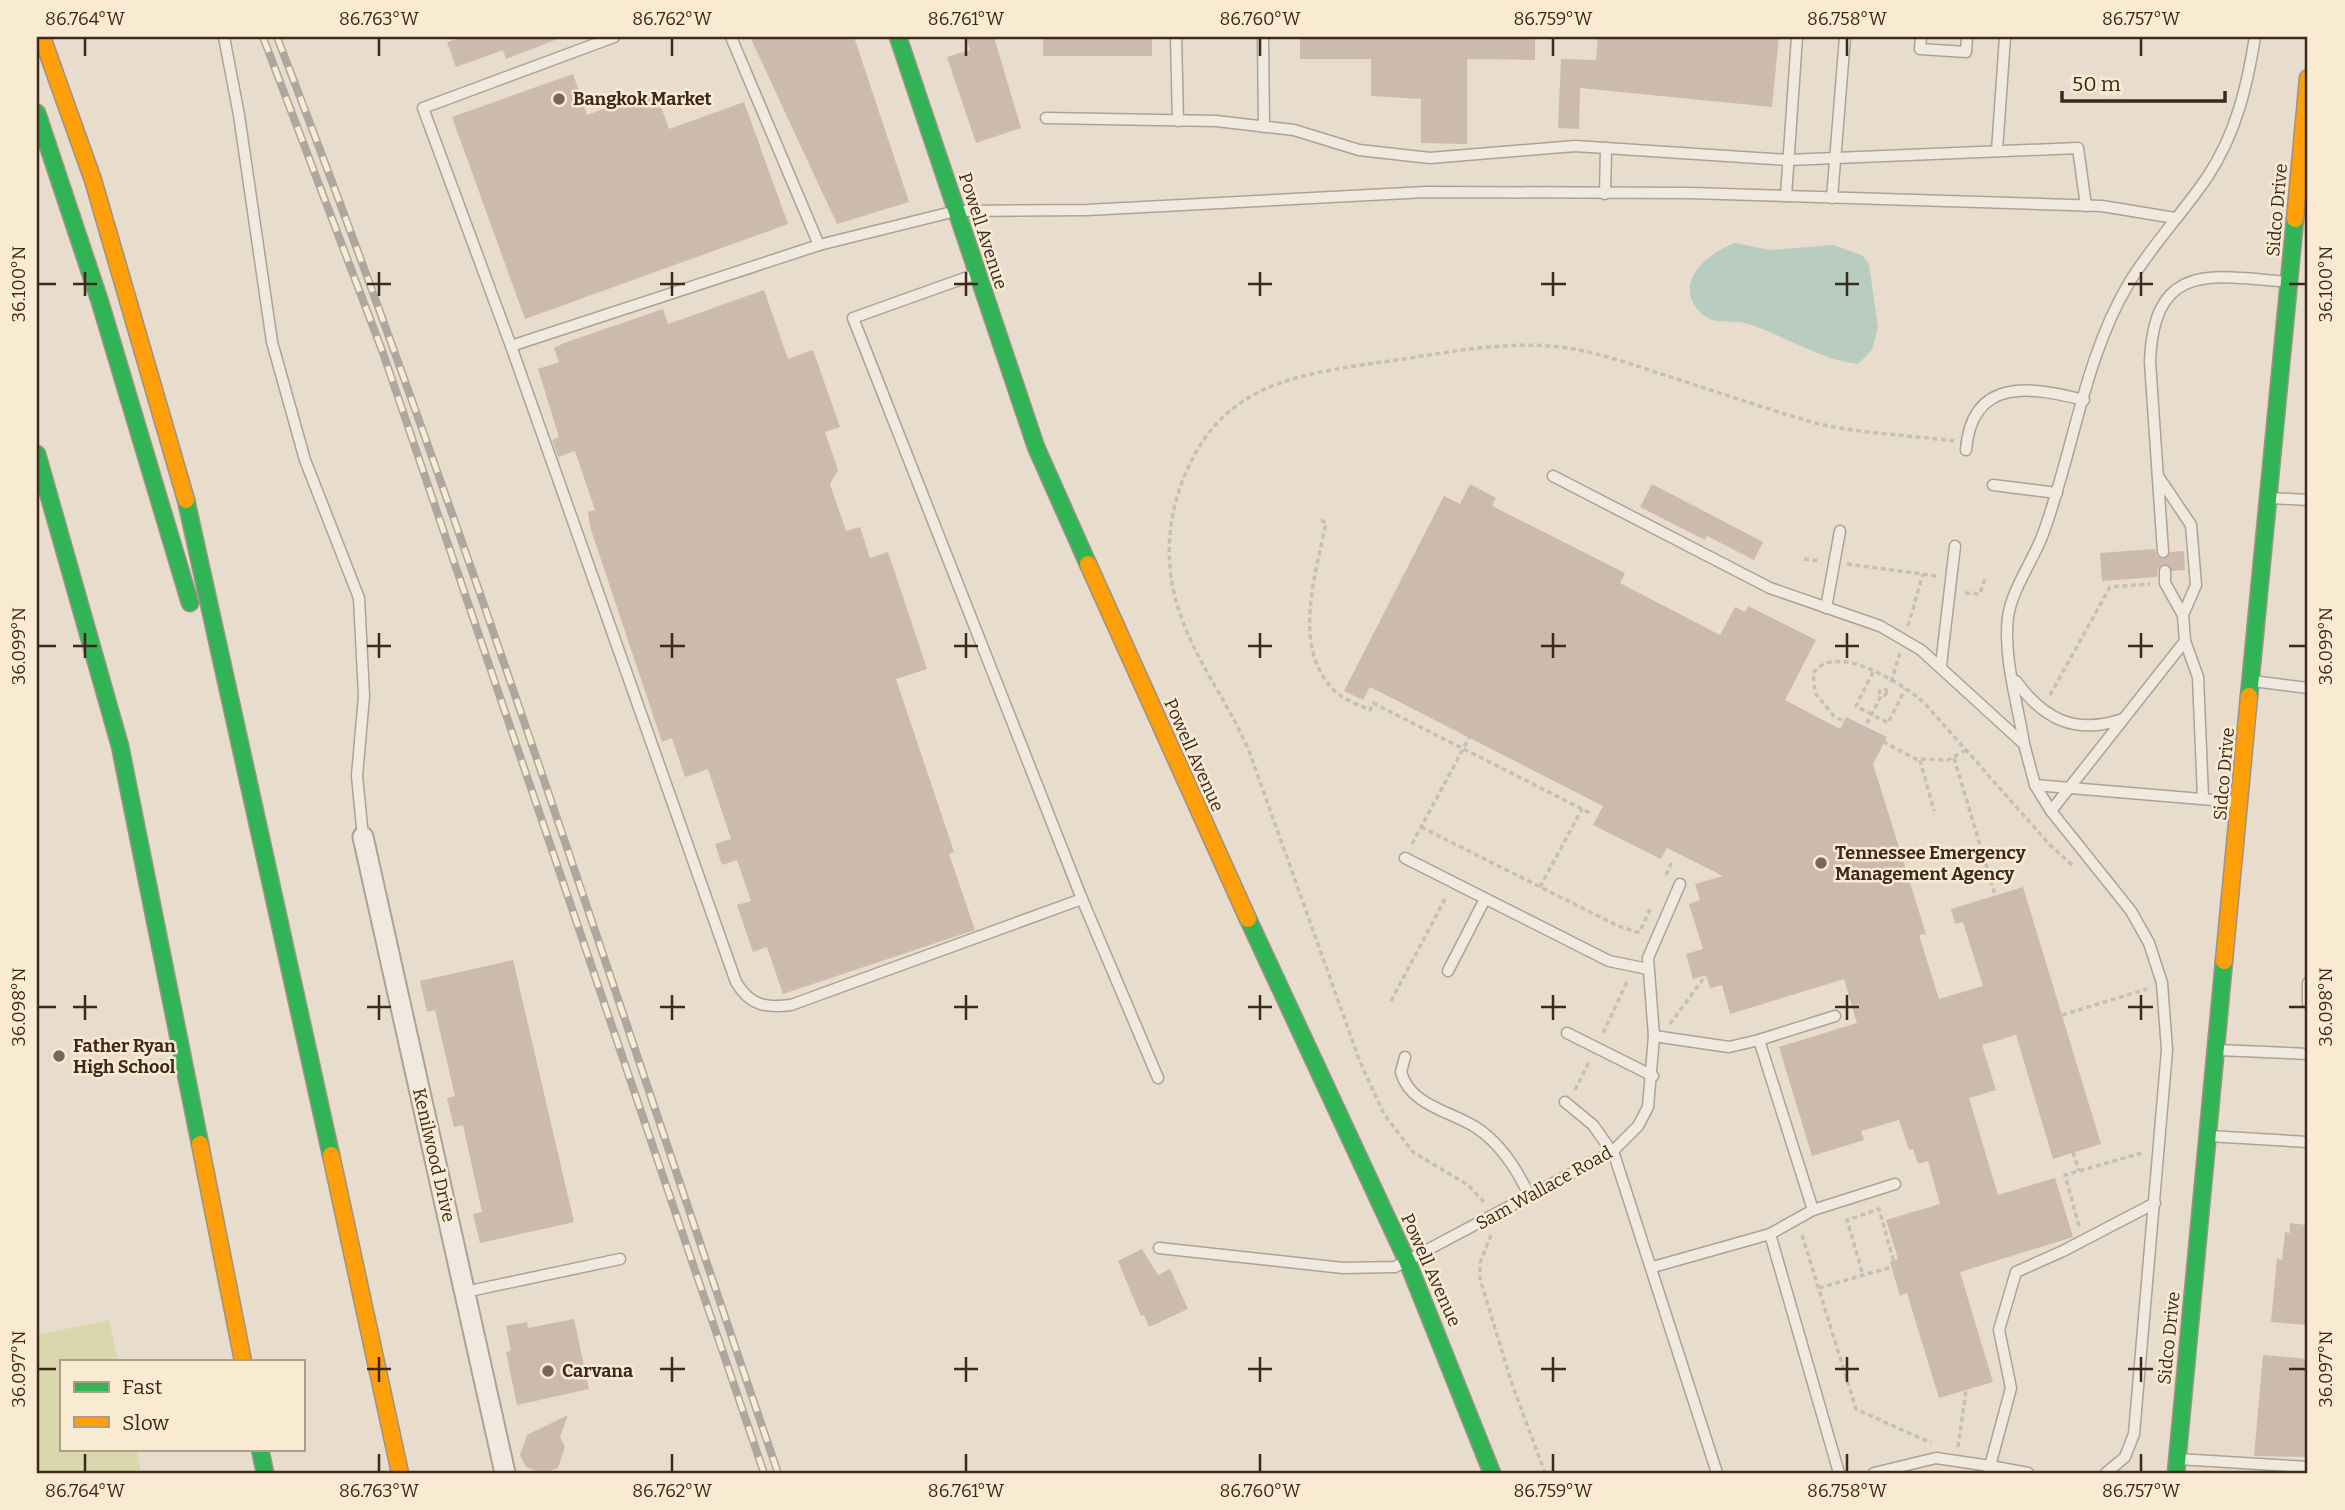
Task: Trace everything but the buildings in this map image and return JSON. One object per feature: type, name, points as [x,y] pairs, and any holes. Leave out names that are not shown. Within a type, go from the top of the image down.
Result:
[{"type":"main road","points":[[42,37],[93,180],[197,535],[287,961],[400,1473]]},
{"type":"main road","name":"Powell Avenue","points":[[898,37],[1036,447],[1080,550],[1408,1263],[1492,1473]]},
{"type":"main road","points":[[905,37],[905,58]]},
{"type":"main road","name":"Sidco Drive","points":[[2176,1466],[2218,1050],[2289,282],[2297,245],[2308,78]]},
{"type":"main road","points":[[37,113],[100,302],[192,613]]},
{"type":"main road","points":[[37,454],[120,746],[243,1360]]},
{"type":"main road","points":[[200,640],[287,961]]},
{"type":"main road","points":[[260,1450],[265,1473]]},
{"type":"street","name":"Kenilwood Drive","points":[[363,837],[505,1473]]},
{"type":"lane","points":[[224,37],[239,115],[272,342],[305,460],[359,598],[363,696],[356,776],[363,837]]},
{"type":"lane","points":[[614,37],[423,108],[511,346],[736,982],[746,996],[768,1007],[791,1005],[1082,899]]},
{"type":"lane","points":[[731,37],[819,245]]},
{"type":"lane","points":[[1176,37],[1178,121]]},
{"type":"lane","points":[[1263,37],[1264,127]]},
{"type":"lane","points":[[1786,196],[1797,37]]},
{"type":"lane","points":[[1832,198],[1845,37]]},
{"type":"lane","points":[[1921,37],[1920,49],[1966,52],[1967,37]]},
{"type":"lane","points":[[1997,151],[2005,37]]},
{"type":"lane","points":[[2106,1473],[2125,1457],[2134,1434],[2166,1050],[2162,984],[2149,943],[2131,911],[2051,811],[2035,785],[2024,744],[2013,677],[2008,615],[2034,557],[2057,493],[2098,352],[2116,307],[2141,264],[2208,175],[2234,125],[2244,99],[2255,37]]},
{"type":"lane","points":[[1046,118],[1178,121],[1294,130],[1359,150],[1430,158],[1575,146],[1788,160],[2078,148],[2086,206]]},
{"type":"lane","points":[[1605,194],[1606,148]]},
{"type":"lane","points":[[511,346],[819,245],[956,211],[1087,210],[1426,192],[1786,196],[2086,206],[2175,218]]},
{"type":"lane","points":[[976,274],[853,318],[1082,899],[1158,1078]]},
{"type":"lane","points":[[2163,552],[2150,362],[2152,334],[2158,310],[2174,291],[2200,278],[2221,276],[2289,282]]},
{"type":"lane","points":[[1966,446],[1969,428],[1980,410],[2003,393],[2044,390],[2084,400]]},
{"type":"lane","points":[[1553,476],[1770,588],[1880,626],[1941,665],[2024,744]]},
{"type":"lane","points":[[2158,476],[2192,525],[2196,585],[2183,615]]},
{"type":"lane","points":[[1993,485],[2057,493]]},
{"type":"lane","points":[[2270,498],[2308,500]]},
{"type":"lane","points":[[1826,608],[1840,531]]},
{"type":"lane","points":[[1941,665],[1955,546]]},
{"type":"lane","points":[[2165,571],[2165,583],[2183,615],[2185,641],[2198,677],[2203,798]]},
{"type":"lane","points":[[2051,811],[2185,641]]},
{"type":"lane","points":[[2013,677],[2026,696],[2051,716],[2083,726],[2096,727],[2123,718]]},
{"type":"lane","points":[[2252,681],[2308,688]]},
{"type":"lane","points":[[2035,785],[2241,802]]},
{"type":"lane","points":[[1405,858],[1609,961],[1648,969]]},
{"type":"lane","name":"Sam Wallace Road","points":[[1159,1248],[1343,1268],[1388,1268],[1408,1263],[1613,1152],[1638,1126],[1648,1107],[1658,1037],[1648,969],[1650,949],[1680,884]]},
{"type":"lane","points":[[1448,971],[1485,899]]},
{"type":"lane","points":[[2308,983],[2308,1003]]},
{"type":"lane","points":[[1658,1037],[1729,1047],[1835,1016]]},
{"type":"lane","points":[[1567,1033],[1653,1076]]},
{"type":"lane","points":[[1759,1040],[1813,1210]]},
{"type":"lane","points":[[2218,1050],[2308,1054]]},
{"type":"lane","points":[[1405,1057],[1401,1072],[1413,1094],[1489,1138],[1510,1161],[1531,1197]]},
{"type":"lane","points":[[1567,1103],[1593,1125],[1613,1152],[1653,1267],[1717,1473]]},
{"type":"lane","points":[[2209,1136],[2308,1142]]},
{"type":"lane","points":[[1653,1267],[1770,1234],[1813,1210],[1895,1184]]},
{"type":"lane","points":[[1991,1465],[2011,1388],[1999,1330],[2017,1272],[2155,1203]]},
{"type":"lane","points":[[1770,1234],[1839,1473]]},
{"type":"lane","points":[[465,1292],[620,1259]]},
{"type":"lane","points":[[1874,1473],[1936,1458],[2028,1473]]},
{"type":"lane","points":[[2176,1466],[2308,1467]]},
{"type":"path","points":[[1545,1473],[1512,1384],[1480,1279],[1484,1246],[1493,1230],[1489,1209],[1468,1185],[1413,1152],[1384,1114],[1360,1062],[1249,751],[1236,721],[1193,648],[1179,615],[1171,575],[1170,527],[1184,478],[1211,427],[1241,400],[1278,384],[1342,369],[1504,344],[1561,348],[1621,360],[1812,422],[1966,446]]},
{"type":"path","points":[[1321,520],[1325,523],[1314,585],[1310,638],[1316,661],[1329,686],[1341,696],[1370,710],[1373,703],[1592,814]]},
{"type":"path","points":[[1804,559],[1958,578],[1960,591],[1975,594],[1983,592],[1985,578]]},
{"type":"path","points":[[2042,709],[2110,587],[2165,583]]},
{"type":"path","points":[[1966,750],[1954,758],[1920,760],[1829,712],[1815,693],[1812,676],[1820,665],[1853,662],[1905,690],[1927,706],[1966,750],[2050,845],[2074,867]]},
{"type":"path","points":[[1873,672],[1856,706],[1888,723],[1905,690]]},
{"type":"path","points":[[1863,732],[1881,696]]},
{"type":"path","points":[[1405,858],[1469,738]]},
{"type":"path","points":[[1954,758],[1995,895]]},
{"type":"path","points":[[1920,760],[1934,811]]},
{"type":"path","points":[[1540,887],[1582,809]]},
{"type":"path","points":[[1421,827],[1618,926],[1640,933]]},
{"type":"path","points":[[1661,884],[1672,862]]},
{"type":"path","points":[[1391,1001],[1454,883]]},
{"type":"path","points":[[1567,1103],[1627,985],[1640,933],[1656,896]]},
{"type":"path","points":[[1658,1037],[1706,975]]},
{"type":"path","points":[[2062,1015],[2162,984]]},
{"type":"path","points":[[2148,989],[2150,1000]]},
{"type":"path","points":[[2143,1161],[2145,1144]]},
{"type":"path","points":[[2073,1152],[2079,1171]]},
{"type":"path","points":[[2083,1241],[2065,1175],[2144,1153]]},
{"type":"path","points":[[1819,1288],[1895,1266],[1879,1209],[1847,1220],[1863,1275]]},
{"type":"path","points":[[1794,1221],[1802,1235],[1856,1409],[1940,1445]]},
{"type":"path","points":[[1958,1449],[1966,1390]]},
{"type":"path","points":[[1949,1447],[1991,1465]]},
{"type":"shaded area","points":[[1735,243],[1770,250],[1833,245],[1862,255],[1869,264],[1878,327],[1872,350],[1858,364],[1829,357],[1748,324],[1707,318],[1693,303],[1691,281],[1704,262]]},
{"type":"shaded area","points":[[109,1320],[118,1360],[60,1360],[60,1450],[136,1450],[141,1473],[37,1473],[37,1335]]},
{"type":"railway","points":[[263,37],[383,353],[764,1473]]},
{"type":"railway","points":[[277,37],[473,573],[778,1473]]},
{"type":"traffic: fast","points":[[898,37],[1036,447],[1088,564]]},
{"type":"traffic: fast","points":[[37,113],[100,302],[190,603]]},
{"type":"traffic: fast","points":[[2249,696],[2295,219]]},
{"type":"traffic: fast","points":[[37,454],[120,746],[200,1144]]},
{"type":"traffic: fast","points":[[186,500],[331,1155]]},
{"type":"traffic: fast","points":[[1248,919],[1408,1263],[1492,1473]]},
{"type":"traffic: fast","points":[[2176,1473],[2224,961]]},
{"type":"traffic: fast","points":[[260,1450],[265,1473]]},
{"type":"traffic: slow","points":[[42,37],[93,180],[186,500]]},
{"type":"traffic: slow","points":[[2295,219],[2308,78]]},
{"type":"traffic: slow","points":[[1088,564],[1248,919]]},
{"type":"traffic: slow","points":[[2224,961],[2249,696]]},
{"type":"traffic: slow","points":[[200,1144],[243,1360]]},
{"type":"traffic: slow","points":[[331,1155],[400,1473]]},
{"type":"place","name":"Bangkok Market","points":[[559,99]]},
{"type":"place","name":"Tennessee Emergency Management Agency","points":[[1821,863]]},
{"type":"place","name":"Father Ryan High School","points":[[59,1056]]},
{"type":"place","name":"Carvana","points":[[548,1371]]}]
